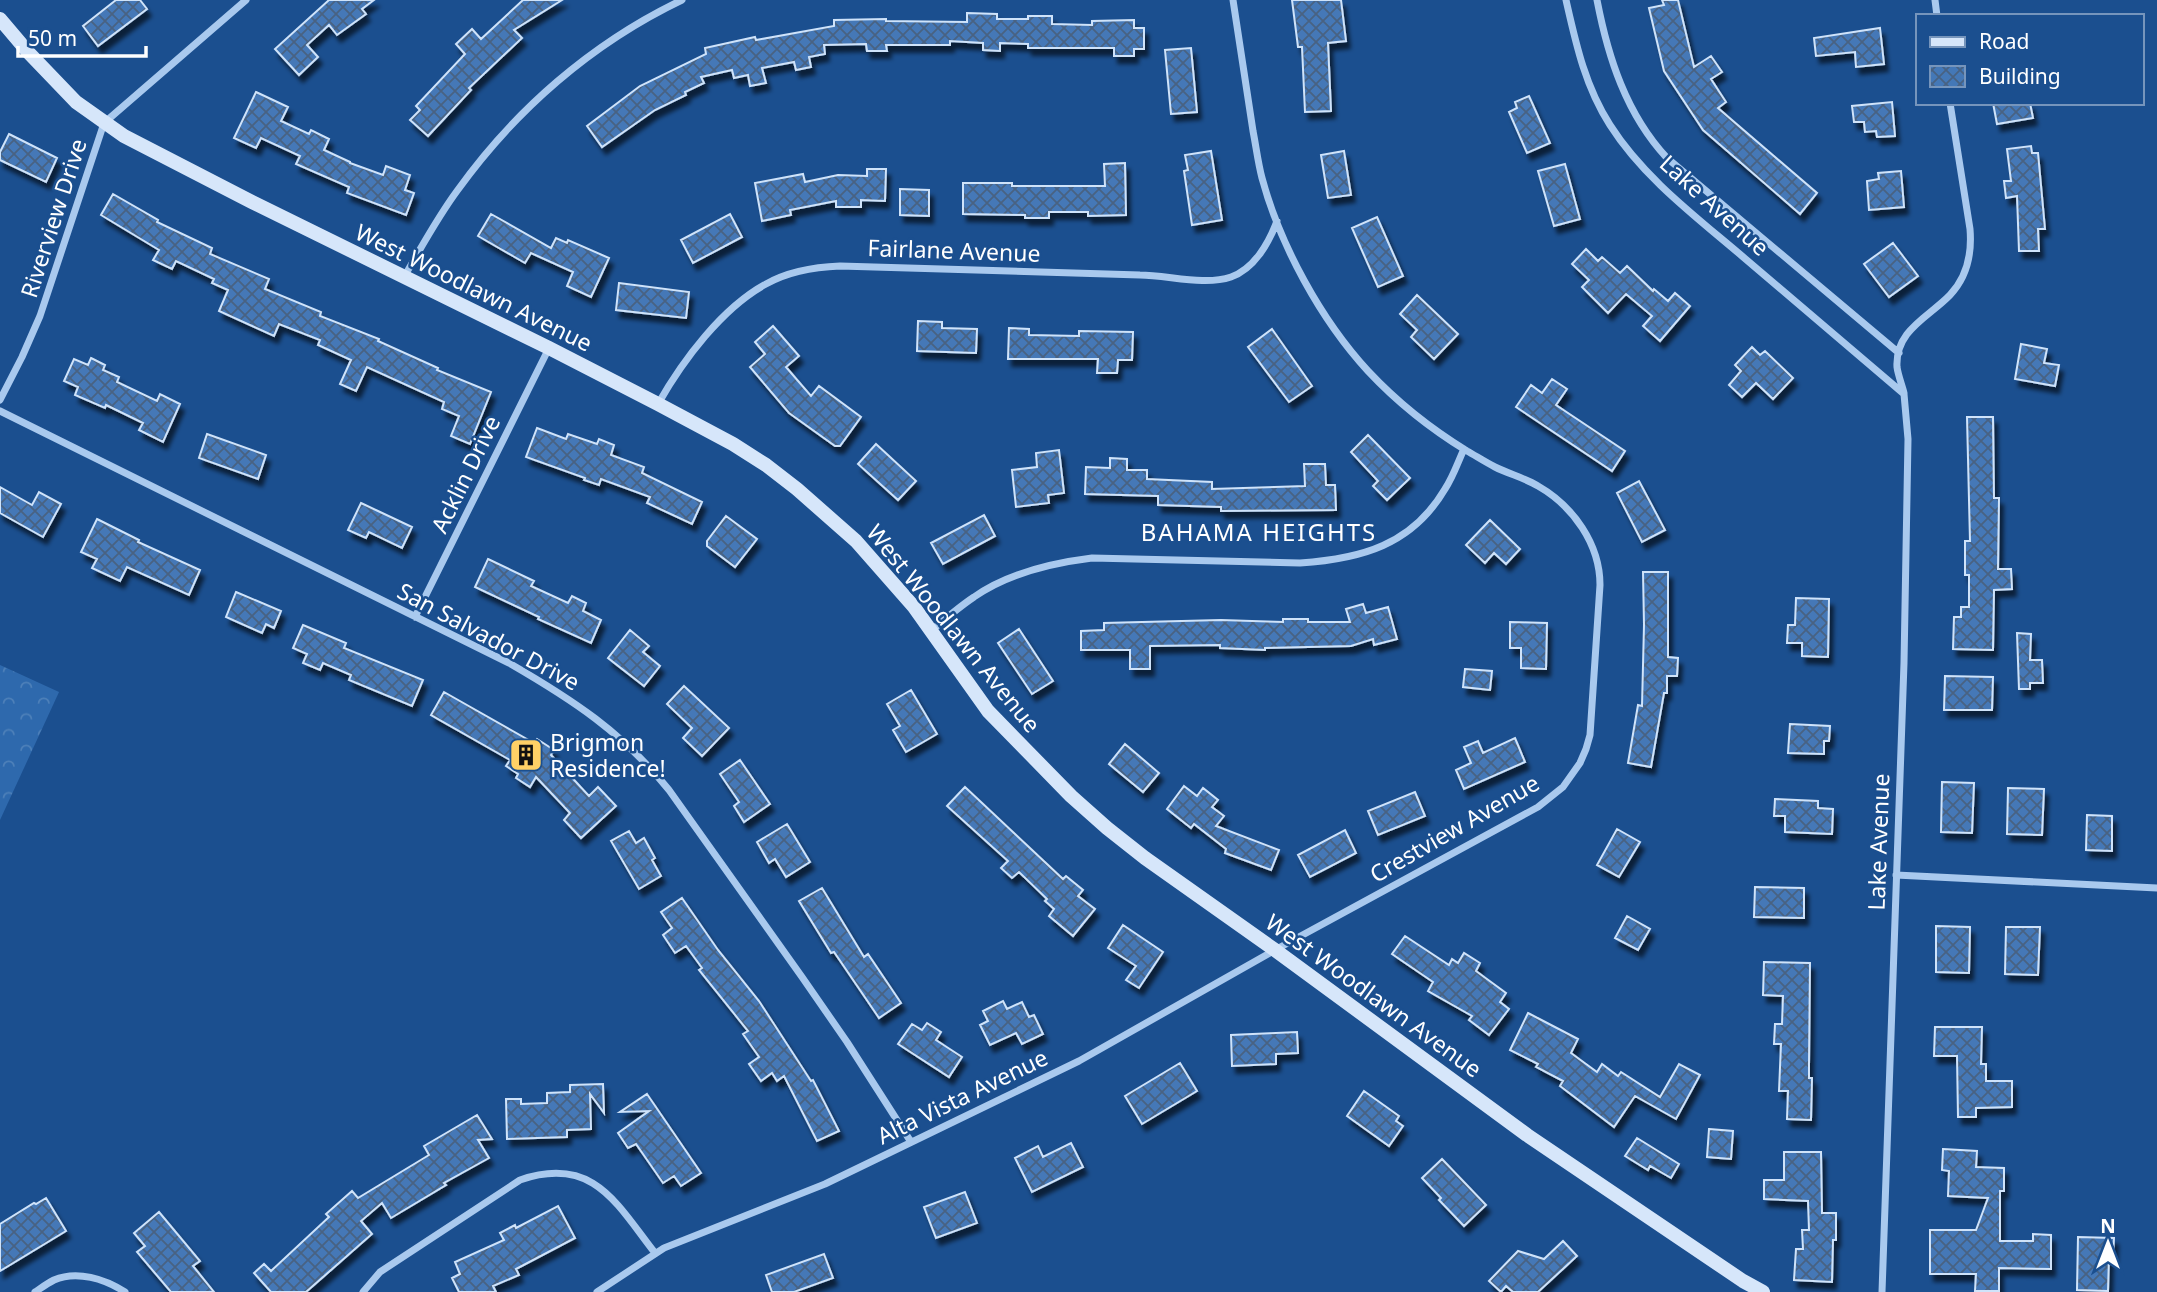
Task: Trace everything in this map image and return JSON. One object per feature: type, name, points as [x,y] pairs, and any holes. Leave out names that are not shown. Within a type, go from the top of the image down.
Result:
[{"type":"street","points":[[104,123],[246,0]]},
{"type":"street","points":[[403,277],[455,192],[529,106],[617,36],[682,0]]},
{"type":"street","name":"Crestview Avenue","points":[[1233,0],[1262,178],[1277,220],[1306,283],[1349,349],[1402,404],[1464,449],[1493,466],[1538,486],[1570,512],[1587,534],[1600,571],[1590,735],[1577,769],[1563,787],[1538,807],[1275,950]]},
{"type":"street","name":"Lake Avenue","points":[[1566,0],[1578,55],[1587,79],[1611,126],[1638,161],[1694,216],[1904,394]]},
{"type":"street","name":"Lake Avenue","points":[[1597,0],[1611,59],[1635,114],[1656,147],[1899,353],[1897,368],[1904,394],[1909,439],[1882,1292]]},
{"type":"street","name":"West Woodlawn Avenue","points":[[0,19],[76,102],[104,123],[149,150],[549,348],[733,444],[766,466],[818,505],[856,541],[915,607],[988,710],[1014,739],[1071,796],[1145,858],[1527,1135],[1763,1292]]},
{"type":"street","points":[[1899,353],[1905,335],[1913,326],[1950,296],[1964,275],[1969,260],[1970,229],[1950,105]]},
{"type":"street","name":"Riverview Drive","points":[[0,400],[40,316],[104,123]]},
{"type":"street","name":"Fairlane Avenue","points":[[658,404],[676,372],[703,338],[744,298],[766,284],[802,270],[840,266],[1149,275],[1214,281],[1233,276],[1245,269],[1265,247],[1277,220]]},
{"type":"street","name":"Acklin Drive","points":[[415,617],[549,348]]},
{"type":"street","name":"San Salvador Drive","points":[[0,411],[509,663],[601,721],[646,763],[669,790],[810,988],[911,1142]]},
{"type":"street","points":[[931,631],[995,584],[1066,561],[1092,558],[1300,563],[1327,561],[1374,550],[1392,542],[1423,518],[1446,487],[1464,449]]},
{"type":"street","points":[[1896,875],[2157,888]]},
{"type":"street","name":"Alta Vista Avenue","points":[[597,1292],[655,1253],[688,1237],[825,1184],[1079,1061],[1275,950]]},
{"type":"street","points":[[363,1292],[380,1272],[520,1180],[537,1174],[564,1172],[600,1187],[610,1195],[655,1253]]},
{"type":"street","points":[[35,1292],[56,1279],[72,1276],[101,1280],[125,1292]]},
{"type":"green space","points":[[0,665],[59,692],[0,820]]},
{"type":"building","points":[[116,0],[140,0],[147,9],[98,46],[83,26]]},
{"type":"building","points":[[329,0],[374,0],[362,9],[366,14],[337,35],[329,25],[307,45],[318,57],[299,75],[275,49]]},
{"type":"building","points":[[523,0],[562,0],[514,30],[522,38],[469,88],[471,90],[428,136],[410,120],[420,110],[416,106],[465,54],[456,44],[472,29],[481,39]]},
{"type":"building","points":[[1292,0],[1341,0],[1346,41],[1328,43],[1331,111],[1305,112],[1302,47],[1298,47]]},
{"type":"building","points":[[1662,0],[1678,0],[1694,67],[1711,56],[1722,72],[1711,79],[1726,102],[1718,108],[1817,193],[1800,214],[1703,130],[1664,71],[1649,8],[1664,5]]},
{"type":"building","points":[[967,13],[997,14],[997,19],[1052,16],[1052,24],[1092,25],[1092,21],[1134,20],[1134,28],[1144,28],[1144,49],[1134,49],[1134,56],[1114,56],[1114,48],[1028,48],[1028,44],[1000,43],[1000,51],[983,50],[983,43],[950,41],[950,45],[886,45],[887,51],[867,51],[866,44],[824,45],[825,54],[809,57],[811,67],[796,70],[794,62],[762,68],[766,83],[750,86],[748,75],[734,78],[732,70],[701,77],[704,83],[655,110],[602,147],[587,126],[640,86],[706,54],[705,48],[755,37],[756,40],[834,26],[834,20],[967,22]]},
{"type":"building","points":[[1880,28],[1884,64],[1856,67],[1855,52],[1816,56],[1814,38]]},
{"type":"building","points":[[1191,48],[1197,112],[1171,114],[1165,50]]},
{"type":"building","points":[[256,92],[288,107],[281,121],[309,134],[311,130],[329,139],[324,150],[383,175],[386,166],[410,175],[405,190],[414,193],[406,215],[347,193],[349,187],[296,164],[300,156],[261,138],[256,148],[234,138]]},
{"type":"building","points":[[1529,96],[1550,143],[1527,153],[1509,112],[1517,108],[1515,102]]},
{"type":"building","points":[[1892,102],[1895,136],[1877,137],[1876,131],[1865,132],[1864,122],[1854,122],[1852,106]]},
{"type":"building","points":[[1993,105],[2030,105],[2033,118],[1997,124]]},
{"type":"building","points":[[9,134],[57,158],[46,182],[0,160],[0,152]]},
{"type":"building","points":[[2031,146],[2032,153],[2038,153],[2045,229],[2038,229],[2039,251],[2019,251],[2017,196],[2006,198],[2004,181],[2011,181],[2007,149]]},
{"type":"building","points":[[1211,151],[1222,220],[1192,225],[1184,171],[1188,170],[1185,155]]},
{"type":"building","points":[[1344,151],[1351,195],[1328,198],[1321,155]]},
{"type":"building","points":[[1125,163],[1126,215],[1088,216],[1088,212],[1049,212],[1049,218],[1025,218],[1025,215],[963,214],[963,183],[1105,186],[1104,164]]},
{"type":"building","points":[[1565,164],[1580,219],[1554,226],[1538,171]]},
{"type":"building","points":[[867,169],[886,169],[885,201],[861,200],[861,207],[836,207],[836,201],[790,210],[791,215],[762,221],[755,183],[803,174],[805,182],[838,175],[867,176]]},
{"type":"building","points":[[1901,171],[1904,207],[1869,210],[1867,181],[1879,179],[1878,173]]},
{"type":"building","points":[[900,189],[929,190],[929,216],[900,215]]},
{"type":"building","points":[[113,194],[158,220],[157,222],[212,248],[210,254],[269,279],[265,289],[321,312],[320,316],[379,339],[378,341],[438,368],[437,370],[491,392],[470,444],[451,436],[459,416],[442,409],[444,402],[367,367],[356,391],[340,384],[351,360],[318,345],[320,340],[279,324],[274,336],[219,311],[228,290],[212,283],[214,279],[176,261],[172,269],[153,260],[159,250],[101,215]]},
{"type":"building","points":[[491,214],[551,248],[556,238],[567,243],[568,240],[609,258],[591,297],[567,286],[573,272],[531,253],[525,263],[478,236]]},
{"type":"building","points":[[730,214],[742,237],[693,263],[681,240]]},
{"type":"building","points":[[1377,217],[1403,276],[1378,287],[1352,228]]},
{"type":"building","points":[[1893,243],[1918,276],[1889,297],[1864,264]]},
{"type":"building","points":[[1586,249],[1598,261],[1602,257],[1620,273],[1627,266],[1653,291],[1654,289],[1668,301],[1675,293],[1690,306],[1660,341],[1643,326],[1652,316],[1626,294],[1608,313],[1582,287],[1589,280],[1572,264]]},
{"type":"building","points":[[619,283],[689,292],[686,318],[616,310]]},
{"type":"building","points":[[1417,295],[1458,334],[1434,359],[1411,337],[1417,330],[1400,314]]},
{"type":"building","points":[[918,321],[942,322],[942,328],[977,329],[976,353],[917,351]]},
{"type":"building","points":[[773,326],[799,356],[786,367],[811,396],[819,386],[861,417],[840,446],[835,446],[789,413],[750,367],[765,354],[755,342]]},
{"type":"building","points":[[1009,328],[1029,329],[1029,335],[1079,336],[1079,331],[1133,332],[1132,360],[1118,360],[1117,373],[1097,373],[1098,359],[1008,359]]},
{"type":"building","points":[[1272,329],[1312,386],[1289,402],[1248,347]]},
{"type":"building","points":[[2021,344],[2047,349],[2044,363],[2059,365],[2055,386],[2015,379]]},
{"type":"building","points":[[1752,347],[1760,355],[1765,351],[1793,378],[1773,399],[1756,383],[1742,397],[1729,385],[1741,371],[1735,365]]},
{"type":"building","points":[[91,358],[105,365],[103,370],[119,377],[117,382],[157,401],[160,394],[180,404],[163,442],[139,430],[143,423],[106,405],[105,408],[75,395],[78,387],[64,381],[74,359],[88,365]]},
{"type":"building","points":[[1552,379],[1567,389],[1556,405],[1625,451],[1612,471],[1516,407],[1531,385],[1542,393]]},
{"type":"building","points":[[1967,417],[1993,417],[1994,498],[1999,498],[1998,569],[2011,569],[2012,589],[1994,590],[1993,650],[1953,649],[1954,617],[1961,617],[1961,607],[1969,607],[1969,575],[1965,575],[1965,541],[1970,541]]},
{"type":"building","points":[[537,428],[566,439],[568,434],[597,444],[599,439],[614,445],[611,455],[644,467],[642,473],[702,502],[692,524],[647,503],[650,497],[601,479],[599,485],[526,457]]},
{"type":"building","points":[[207,434],[266,455],[258,479],[199,458]]},
{"type":"building","points":[[1368,435],[1410,478],[1387,500],[1373,486],[1378,481],[1351,452]]},
{"type":"building","points":[[876,444],[916,481],[898,500],[858,464]]},
{"type":"building","points":[[1059,450],[1064,493],[1048,495],[1049,503],[1016,507],[1012,470],[1037,467],[1036,453]]},
{"type":"building","points":[[1110,458],[1127,459],[1127,470],[1147,470],[1147,479],[1212,482],[1212,489],[1305,486],[1304,464],[1325,464],[1326,485],[1335,485],[1336,510],[1221,511],[1221,507],[1158,505],[1158,496],[1085,494],[1086,467],[1110,468]]},
{"type":"building","points":[[1639,481],[1665,530],[1642,542],[1617,493]]},
{"type":"building","points":[[0,487],[32,505],[39,492],[61,504],[43,537],[0,513]]},
{"type":"building","points":[[361,503],[412,527],[402,548],[369,532],[366,538],[348,530]]},
{"type":"building","points":[[984,515],[995,536],[943,564],[931,543]]},
{"type":"building","points":[[726,516],[757,539],[735,567],[707,546],[707,541]]},
{"type":"building","points":[[97,519],[139,540],[138,542],[200,570],[189,595],[127,567],[120,581],[92,568],[97,559],[81,552]]},
{"type":"building","points":[[1490,520],[1520,549],[1506,564],[1494,553],[1485,563],[1466,545]]},
{"type":"building","points":[[488,559],[534,581],[531,586],[568,603],[572,596],[586,603],[583,611],[601,620],[591,643],[475,587]]},
{"type":"building","points":[[1643,572],[1668,572],[1668,657],[1678,658],[1677,676],[1667,676],[1667,693],[1664,693],[1651,767],[1628,763],[1638,705],[1642,706]]},
{"type":"building","points":[[236,592],[281,611],[274,628],[266,624],[262,633],[226,617]]},
{"type":"building","points":[[1796,598],[1829,599],[1828,657],[1802,656],[1802,643],[1787,643],[1788,625],[1795,625]]},
{"type":"building","points":[[1363,604],[1366,613],[1388,607],[1397,639],[1374,645],[1373,639],[1351,646],[1265,650],[1220,648],[1220,645],[1150,646],[1150,669],[1130,669],[1130,650],[1081,650],[1081,631],[1104,630],[1104,623],[1221,620],[1283,622],[1283,619],[1350,622],[1346,609]]},
{"type":"building","points":[[1510,622],[1547,623],[1546,669],[1521,668],[1521,648],[1510,648]]},
{"type":"building","points":[[303,625],[346,643],[344,648],[423,680],[412,706],[349,680],[351,675],[323,663],[320,670],[303,663],[307,654],[293,648]]},
{"type":"building","points":[[1019,629],[1053,681],[1032,694],[998,643]]},
{"type":"building","points":[[630,630],[649,646],[643,652],[660,666],[644,686],[608,658]]},
{"type":"building","points":[[2017,633],[2031,634],[2030,660],[2042,660],[2043,683],[2030,683],[2030,689],[2019,689]]},
{"type":"building","points":[[1465,669],[1492,671],[1490,690],[1463,687]]},
{"type":"building","points":[[1945,676],[1993,677],[1992,710],[1944,710]]},
{"type":"building","points":[[684,686],[729,728],[702,756],[683,738],[692,728],[667,704]]},
{"type":"building","points":[[911,690],[937,734],[906,752],[893,730],[900,726],[887,704]]},
{"type":"building","points":[[444,692],[534,743],[537,739],[554,750],[551,755],[589,796],[598,787],[616,806],[581,838],[564,820],[570,813],[536,777],[530,787],[516,778],[518,774],[506,766],[510,760],[431,715]]},
{"type":"building","points":[[1790,724],[1830,726],[1829,741],[1824,741],[1824,754],[1788,753]]},
{"type":"building","points":[[1515,738],[1525,762],[1464,789],[1456,770],[1471,763],[1464,747],[1478,741],[1483,753]]},
{"type":"building","points":[[1125,744],[1159,773],[1143,792],[1109,764]]},
{"type":"building","points":[[740,760],[770,804],[744,822],[734,806],[739,802],[720,774]]},
{"type":"building","points":[[1942,782],[1974,783],[1972,833],[1941,832]]},
{"type":"building","points":[[1184,786],[1197,796],[1203,788],[1218,800],[1212,807],[1224,816],[1216,826],[1279,850],[1271,870],[1225,853],[1226,849],[1194,824],[1191,828],[1167,809]]},
{"type":"building","points":[[965,787],[1063,879],[1066,876],[1083,890],[1078,896],[1095,909],[1073,936],[1049,916],[1054,909],[1045,901],[1047,899],[1019,872],[1012,878],[1001,868],[1008,861],[947,806]]},
{"type":"building","points":[[2008,788],[2044,789],[2042,835],[2007,834]]},
{"type":"building","points":[[1415,792],[1425,816],[1378,835],[1368,811]]},
{"type":"building","points":[[1775,799],[1818,801],[1818,808],[1833,809],[1832,834],[1785,832],[1785,816],[1774,816]]},
{"type":"building","points":[[2087,815],[2112,816],[2112,851],[2086,850]]},
{"type":"building","points":[[787,824],[810,862],[786,877],[775,859],[769,863],[757,842]]},
{"type":"building","points":[[1617,829],[1640,842],[1619,877],[1597,865]]},
{"type":"building","points":[[1345,830],[1356,853],[1310,877],[1298,855]]},
{"type":"building","points":[[629,831],[636,843],[644,838],[661,876],[639,889],[611,841]]},
{"type":"building","points":[[1755,887],[1804,888],[1804,918],[1754,917]]},
{"type":"building","points":[[822,888],[864,957],[868,954],[901,1003],[879,1018],[834,952],[831,953],[799,901]]},
{"type":"building","points":[[682,898],[718,950],[759,1001],[811,1081],[813,1080],[839,1131],[817,1141],[784,1076],[777,1081],[772,1073],[761,1081],[749,1064],[759,1057],[743,1034],[748,1031],[699,970],[702,968],[686,946],[675,953],[663,935],[672,928],[661,912]]},
{"type":"building","points":[[1627,916],[1650,929],[1638,950],[1615,938]]},
{"type":"building","points":[[1123,925],[1163,952],[1139,988],[1126,980],[1136,966],[1108,948]]},
{"type":"building","points":[[1936,926],[1970,927],[1969,973],[1936,972]]},
{"type":"building","points":[[2006,927],[2040,927],[2038,975],[2005,974]]},
{"type":"building","points":[[1405,936],[1449,965],[1452,959],[1458,963],[1464,953],[1480,963],[1476,971],[1506,993],[1500,1002],[1509,1009],[1489,1035],[1469,1020],[1472,1016],[1428,991],[1433,982],[1392,954]]},
{"type":"building","points":[[1764,962],[1810,963],[1811,1120],[1787,1119],[1788,1091],[1779,1091],[1781,1044],[1774,1044],[1775,1024],[1782,1024],[1783,996],[1763,995]]},
{"type":"building","points":[[1003,1001],[1007,1009],[1022,1002],[1029,1017],[1034,1015],[1043,1034],[1022,1044],[1016,1033],[990,1045],[980,1025],[988,1021],[983,1011]]},
{"type":"building","points":[[1528,1013],[1578,1039],[1571,1053],[1597,1072],[1602,1064],[1618,1076],[1621,1072],[1660,1097],[1679,1064],[1700,1075],[1676,1119],[1635,1096],[1614,1127],[1560,1086],[1563,1081],[1510,1050]]},
{"type":"building","points":[[927,1023],[941,1032],[936,1040],[962,1057],[949,1077],[898,1044],[912,1024],[922,1030]]},
{"type":"building","points":[[1935,1027],[1982,1027],[1981,1064],[1986,1064],[1986,1081],[2012,1081],[2012,1107],[1976,1108],[1976,1117],[1958,1117],[1957,1056],[1934,1056]]},
{"type":"building","points":[[1297,1032],[1298,1053],[1276,1054],[1276,1064],[1232,1066],[1231,1035]]},
{"type":"building","points":[[1180,1063],[1197,1091],[1142,1124],[1125,1096]]},
{"type":"building","points":[[603,1084],[604,1113],[590,1094],[591,1129],[567,1130],[567,1137],[507,1139],[506,1099],[521,1099],[521,1104],[547,1103],[547,1093],[570,1092],[570,1085]]},
{"type":"building","points":[[1364,1091],[1399,1116],[1396,1121],[1403,1126],[1389,1146],[1347,1116]]},
{"type":"building","points":[[647,1094],[701,1173],[681,1186],[674,1176],[663,1183],[636,1144],[628,1148],[618,1133],[649,1111],[620,1112]]},
{"type":"building","points":[[477,1115],[492,1139],[478,1140],[489,1158],[444,1183],[446,1185],[391,1218],[382,1203],[361,1221],[372,1234],[306,1292],[271,1292],[254,1273],[264,1264],[271,1271],[329,1217],[326,1214],[352,1191],[358,1198],[429,1155],[424,1146]]},
{"type":"building","points":[[1709,1129],[1733,1131],[1731,1159],[1707,1157]]},
{"type":"building","points":[[1637,1138],[1679,1164],[1671,1178],[1650,1166],[1648,1170],[1625,1156]]},
{"type":"building","points":[[1071,1143],[1083,1167],[1032,1192],[1015,1158],[1038,1146],[1043,1157]]},
{"type":"building","points":[[1943,1149],[1977,1151],[1976,1167],[2004,1168],[2004,1191],[2000,1191],[2000,1241],[2033,1241],[2033,1234],[2051,1235],[2051,1269],[1999,1268],[1999,1291],[1975,1291],[1976,1274],[1930,1274],[1930,1230],[1976,1230],[1988,1198],[1948,1196],[1949,1171],[1942,1170]]},
{"type":"building","points":[[1784,1152],[1821,1152],[1822,1213],[1836,1213],[1832,1282],[1794,1280],[1796,1249],[1803,1249],[1802,1230],[1809,1230],[1808,1201],[1764,1199],[1764,1180],[1784,1180]]},
{"type":"building","points":[[1442,1159],[1486,1205],[1464,1226],[1422,1178]]},
{"type":"building","points":[[965,1192],[977,1223],[936,1238],[924,1207]]},
{"type":"building","points":[[46,1198],[66,1231],[0,1271],[0,1224]]},
{"type":"building","points":[[558,1206],[575,1238],[516,1269],[519,1275],[493,1286],[496,1292],[459,1292],[452,1278],[460,1274],[455,1262],[504,1240],[500,1233],[515,1225],[516,1228]]},
{"type":"building","points":[[159,1212],[200,1261],[193,1266],[214,1292],[171,1292],[137,1252],[145,1246],[134,1233]]},
{"type":"building","points":[[2078,1237],[2114,1238],[2113,1256],[2109,1256],[2108,1291],[2077,1290]]},
{"type":"building","points":[[1563,1241],[1577,1256],[1538,1292],[1513,1292],[1506,1286],[1501,1292],[1489,1281],[1518,1251],[1544,1259]]},
{"type":"building","points":[[824,1254],[833,1278],[794,1292],[772,1292],[766,1275]]},
{"type":"place","name":"Brigmon Residence!","points":[[526,755]]},
{"type":"district","name":"BAHAMA HEIGHTS","points":[[1259,531]]}]
